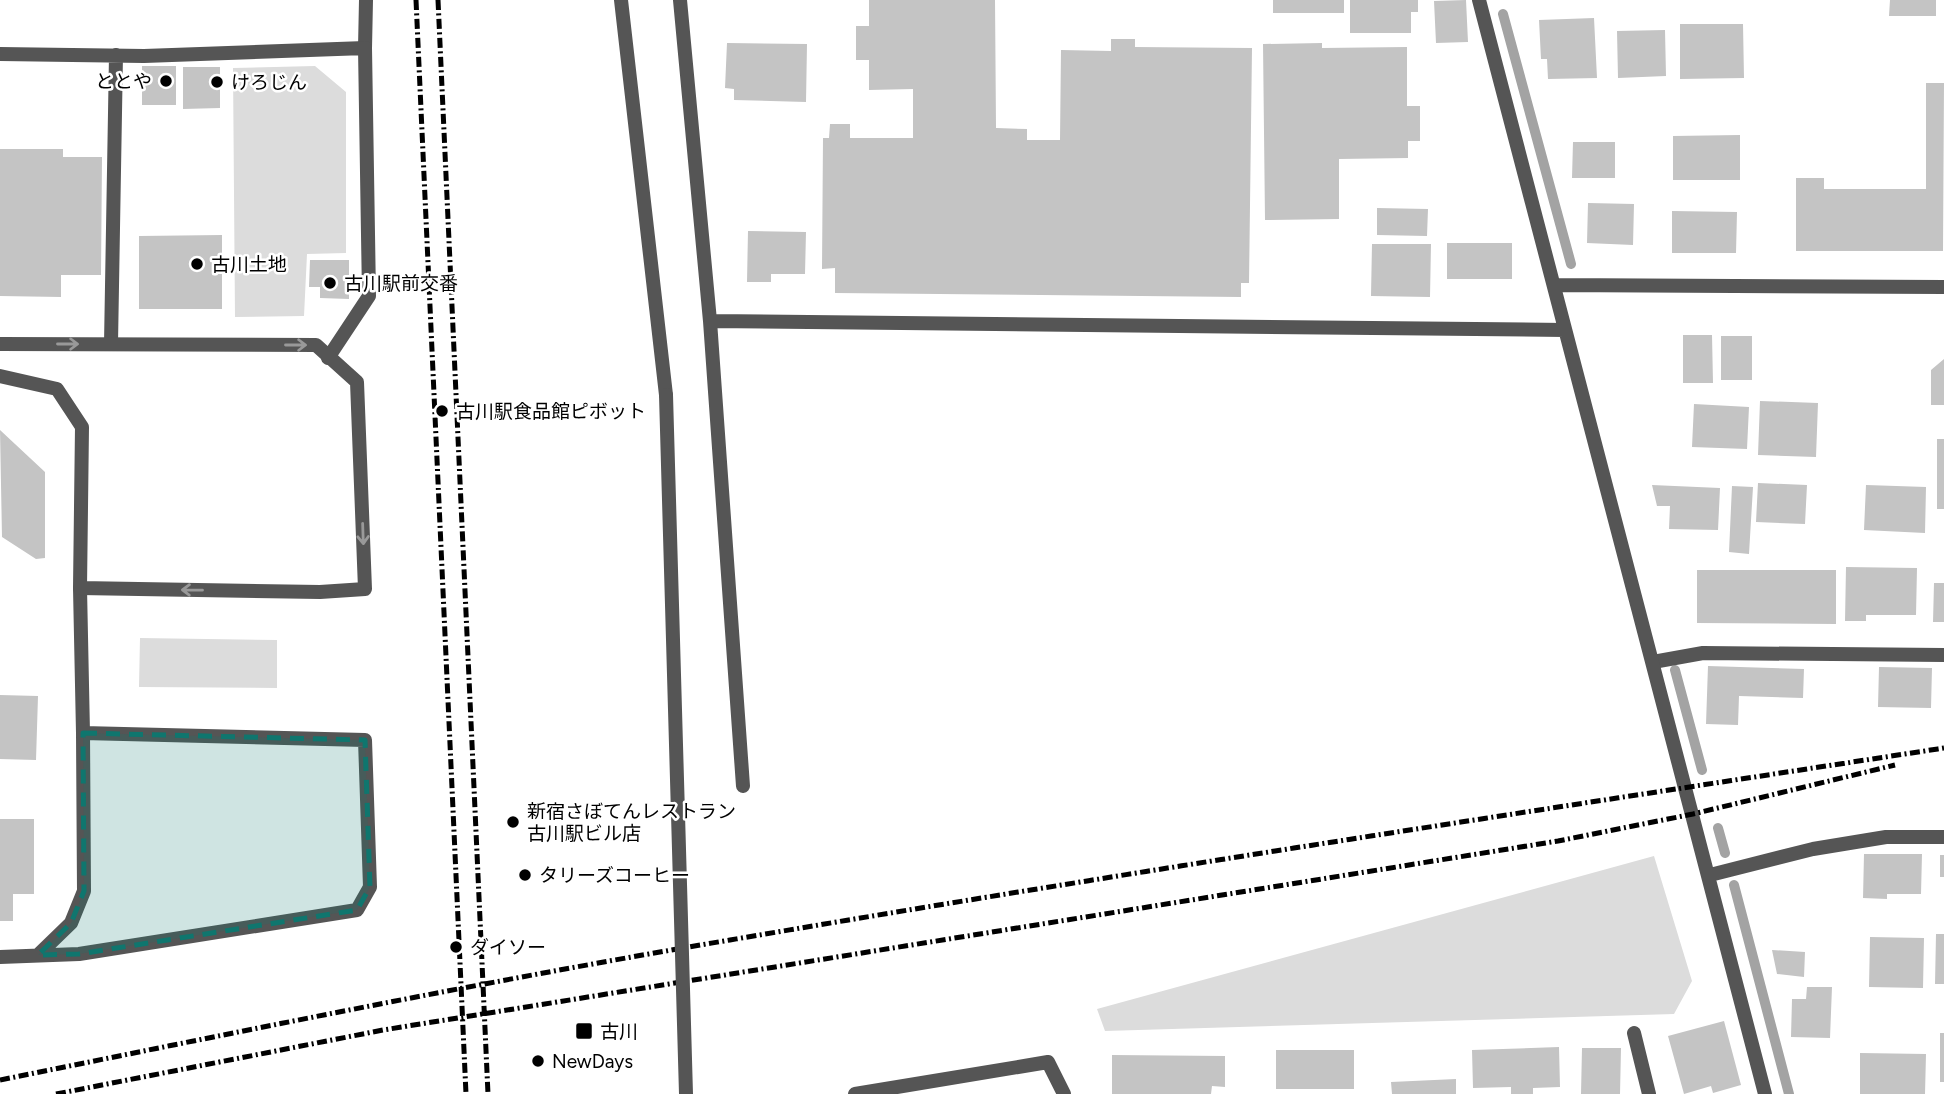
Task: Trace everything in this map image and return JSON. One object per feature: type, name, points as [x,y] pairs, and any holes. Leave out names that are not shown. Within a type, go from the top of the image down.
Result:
[{"type":"street","points":[[328,358],[369,296],[366,0]]},
{"type":"street","points":[[621,0],[666,395],[686,1094]]},
{"type":"street","points":[[680,0],[710,321],[743,786]]},
{"type":"street","points":[[1479,0],[1710,875],[1765,1094]]},
{"type":"street","points":[[0,54],[116,55],[365,48]]},
{"type":"street","points":[[111,344],[116,55]]},
{"type":"street","points":[[1554,285],[1944,286]]},
{"type":"street","points":[[710,321],[1565,330]]},
{"type":"street","points":[[0,344],[316,345],[357,382],[365,589],[320,592],[80,588]]},
{"type":"street","points":[[0,376],[57,389],[82,427],[80,588],[84,891],[71,923],[38,955]]},
{"type":"street","points":[[1653,662],[1703,653],[1944,655]]},
{"type":"street","points":[[0,957],[79,954],[357,911],[370,887],[365,740],[83,733]]},
{"type":"street","points":[[1710,875],[1812,849],[1886,837],[1944,837]]},
{"type":"street","points":[[1634,1033],[1649,1094]]},
{"type":"street","points":[[855,1094],[1048,1062],[1063,1094]]},
{"type":"highlighted area","points":[[83,733],[365,740],[370,887],[357,910],[79,954],[38,955],[71,923],[84,891]]},
{"type":"shaded area","points":[[315,66],[346,92],[346,253],[307,254],[304,316],[235,317],[233,68]]},
{"type":"shaded area","points":[[140,638],[277,640],[277,688],[139,687]]},
{"type":"shaded area","points":[[1654,856],[1692,981],[1674,1014],[1105,1031],[1097,1009]]},
{"type":"building","points":[[869,0],[995,0],[996,128],[1027,129],[1027,140],[1060,140],[1061,50],[1111,51],[1111,39],[1135,39],[1135,47],[1252,48],[1249,283],[1241,283],[1241,297],[835,293],[835,268],[822,269],[823,138],[829,138],[830,124],[850,124],[850,138],[913,138],[913,89],[869,90],[869,60],[856,60],[856,26],[869,26]]},
{"type":"building","points":[[1273,0],[1344,0],[1344,13],[1273,13]]},
{"type":"building","points":[[1350,0],[1418,0],[1418,12],[1411,12],[1411,33],[1350,33]]},
{"type":"building","points":[[1466,0],[1468,42],[1436,43],[1434,1]]},
{"type":"building","points":[[1890,0],[1936,0],[1936,16],[1889,16]]},
{"type":"building","points":[[1594,18],[1597,78],[1548,79],[1547,59],[1541,59],[1539,20]]},
{"type":"building","points":[[1680,24],[1743,24],[1744,78],[1680,79]]},
{"type":"building","points":[[1665,30],[1666,76],[1618,78],[1617,31]]},
{"type":"building","points":[[727,43],[807,44],[806,102],[734,100],[734,89],[725,88]]},
{"type":"building","points":[[1322,43],[1322,48],[1407,47],[1407,106],[1420,106],[1420,141],[1408,141],[1408,158],[1339,159],[1339,219],[1265,220],[1263,44]]},
{"type":"building","points":[[142,66],[176,66],[176,105],[142,105]]},
{"type":"building","points":[[183,67],[220,67],[220,108],[183,109]]},
{"type":"building","points":[[1926,83],[1944,83],[1943,251],[1796,251],[1796,178],[1824,178],[1824,189],[1926,189]]},
{"type":"building","points":[[1740,135],[1740,180],[1673,180],[1673,136]]},
{"type":"building","points":[[1573,142],[1615,142],[1615,178],[1572,178]]},
{"type":"building","points":[[0,149],[63,149],[63,157],[102,157],[101,275],[61,275],[61,297],[0,296]]},
{"type":"building","points":[[1588,203],[1634,204],[1633,245],[1587,243]]},
{"type":"building","points":[[1377,208],[1428,209],[1427,236],[1377,235]]},
{"type":"building","points":[[1672,211],[1737,212],[1736,253],[1672,253]]},
{"type":"building","points":[[748,231],[806,232],[805,274],[771,274],[771,282],[747,282]]},
{"type":"building","points":[[222,235],[222,309],[139,309],[139,236]]},
{"type":"building","points":[[1447,243],[1512,243],[1512,279],[1447,279]]},
{"type":"building","points":[[1372,244],[1431,244],[1430,297],[1371,296]]},
{"type":"building","points":[[310,260],[349,260],[349,299],[320,298],[320,287],[309,287]]},
{"type":"building","points":[[1683,335],[1712,335],[1713,383],[1683,383]]},
{"type":"building","points":[[1721,336],[1752,336],[1752,380],[1721,380]]},
{"type":"building","points":[[1944,359],[1944,405],[1931,405],[1931,370]]},
{"type":"building","points":[[1760,401],[1818,403],[1816,457],[1758,455]]},
{"type":"building","points":[[1694,404],[1749,407],[1747,449],[1692,447]]},
{"type":"building","points":[[0,430],[45,472],[45,558],[36,559],[2,537]]},
{"type":"building","points":[[1937,439],[1944,439],[1944,509],[1937,509]]},
{"type":"building","points":[[1758,483],[1807,485],[1805,524],[1756,522]]},
{"type":"building","points":[[1652,485],[1720,488],[1718,530],[1669,529],[1670,506],[1657,506]]},
{"type":"building","points":[[1866,485],[1926,487],[1925,533],[1864,530]]},
{"type":"building","points":[[1732,486],[1753,487],[1749,554],[1729,552]]},
{"type":"building","points":[[1846,567],[1917,568],[1916,615],[1866,615],[1866,621],[1845,621]]},
{"type":"building","points":[[1697,570],[1836,570],[1836,624],[1697,623]]},
{"type":"building","points":[[1934,583],[1944,583],[1944,622],[1933,622]]},
{"type":"building","points":[[1708,666],[1804,669],[1803,698],[1739,696],[1738,725],[1706,724]]},
{"type":"building","points":[[1879,667],[1932,668],[1931,708],[1878,707]]},
{"type":"building","points":[[0,695],[38,696],[36,760],[0,759]]},
{"type":"building","points":[[0,819],[34,819],[34,894],[13,894],[13,921],[0,921]]},
{"type":"building","points":[[1864,854],[1922,854],[1921,894],[1887,894],[1887,899],[1863,898]]},
{"type":"building","points":[[1940,855],[1944,855],[1944,877],[1940,877]]},
{"type":"building","points":[[1936,934],[1944,934],[1944,984],[1935,984]]},
{"type":"building","points":[[1870,937],[1924,938],[1923,988],[1869,987]]},
{"type":"building","points":[[1772,950],[1805,952],[1804,977],[1777,974]]},
{"type":"building","points":[[1807,987],[1832,987],[1830,1038],[1791,1037],[1792,999],[1806,999]]},
{"type":"building","points":[[1724,1021],[1741,1085],[1713,1093],[1711,1086],[1684,1094],[1668,1036]]},
{"type":"building","points":[[1940,1033],[1944,1033],[1944,1082],[1940,1082]]},
{"type":"building","points":[[1559,1047],[1560,1087],[1533,1088],[1533,1094],[1511,1094],[1511,1087],[1473,1088],[1472,1050]]},
{"type":"building","points":[[1582,1048],[1621,1048],[1620,1094],[1581,1094]]},
{"type":"building","points":[[1276,1050],[1354,1050],[1354,1089],[1276,1089]]},
{"type":"building","points":[[1860,1053],[1926,1054],[1925,1094],[1860,1094]]},
{"type":"building","points":[[1112,1055],[1225,1056],[1225,1087],[1212,1086],[1211,1094],[1112,1094]]},
{"type":"building","points":[[1456,1079],[1456,1094],[1392,1094],[1391,1082]]},
{"type":"waterway","points":[[1503,14],[1571,264]]},
{"type":"waterway","points":[[1675,670],[1702,770]]},
{"type":"waterway","points":[[1718,828],[1725,853]]},
{"type":"waterway","points":[[1734,885],[1789,1094]]},
{"type":"railway","points":[[416,0],[466,1094]]},
{"type":"railway","points":[[438,0],[488,1094]]},
{"type":"railway","points":[[0,1080],[456,989],[882,914],[1944,748]]},
{"type":"railway","points":[[56,1094],[383,1030],[1558,841],[1693,814],[1895,765]]},
{"type":"place","name":"ととや","points":[[166,81]]},
{"type":"place","name":"けろじん","points":[[217,82]]},
{"type":"place","name":"古川土地","points":[[197,264]]},
{"type":"place","name":"古川駅前交番","points":[[330,283]]},
{"type":"place","name":"古川駅食品館ピボット","points":[[442,411]]},
{"type":"place","name":"新宿さぼてんレストラン 古川駅ビル店","points":[[513,822]]},
{"type":"place","name":"タリーズコーヒー","points":[[525,875]]},
{"type":"place","name":"ダイソー","points":[[456,947]]},
{"type":"place","name":"古川","points":[[584,1031]]},
{"type":"place","name":"NewDays","points":[[538,1061]]}]
